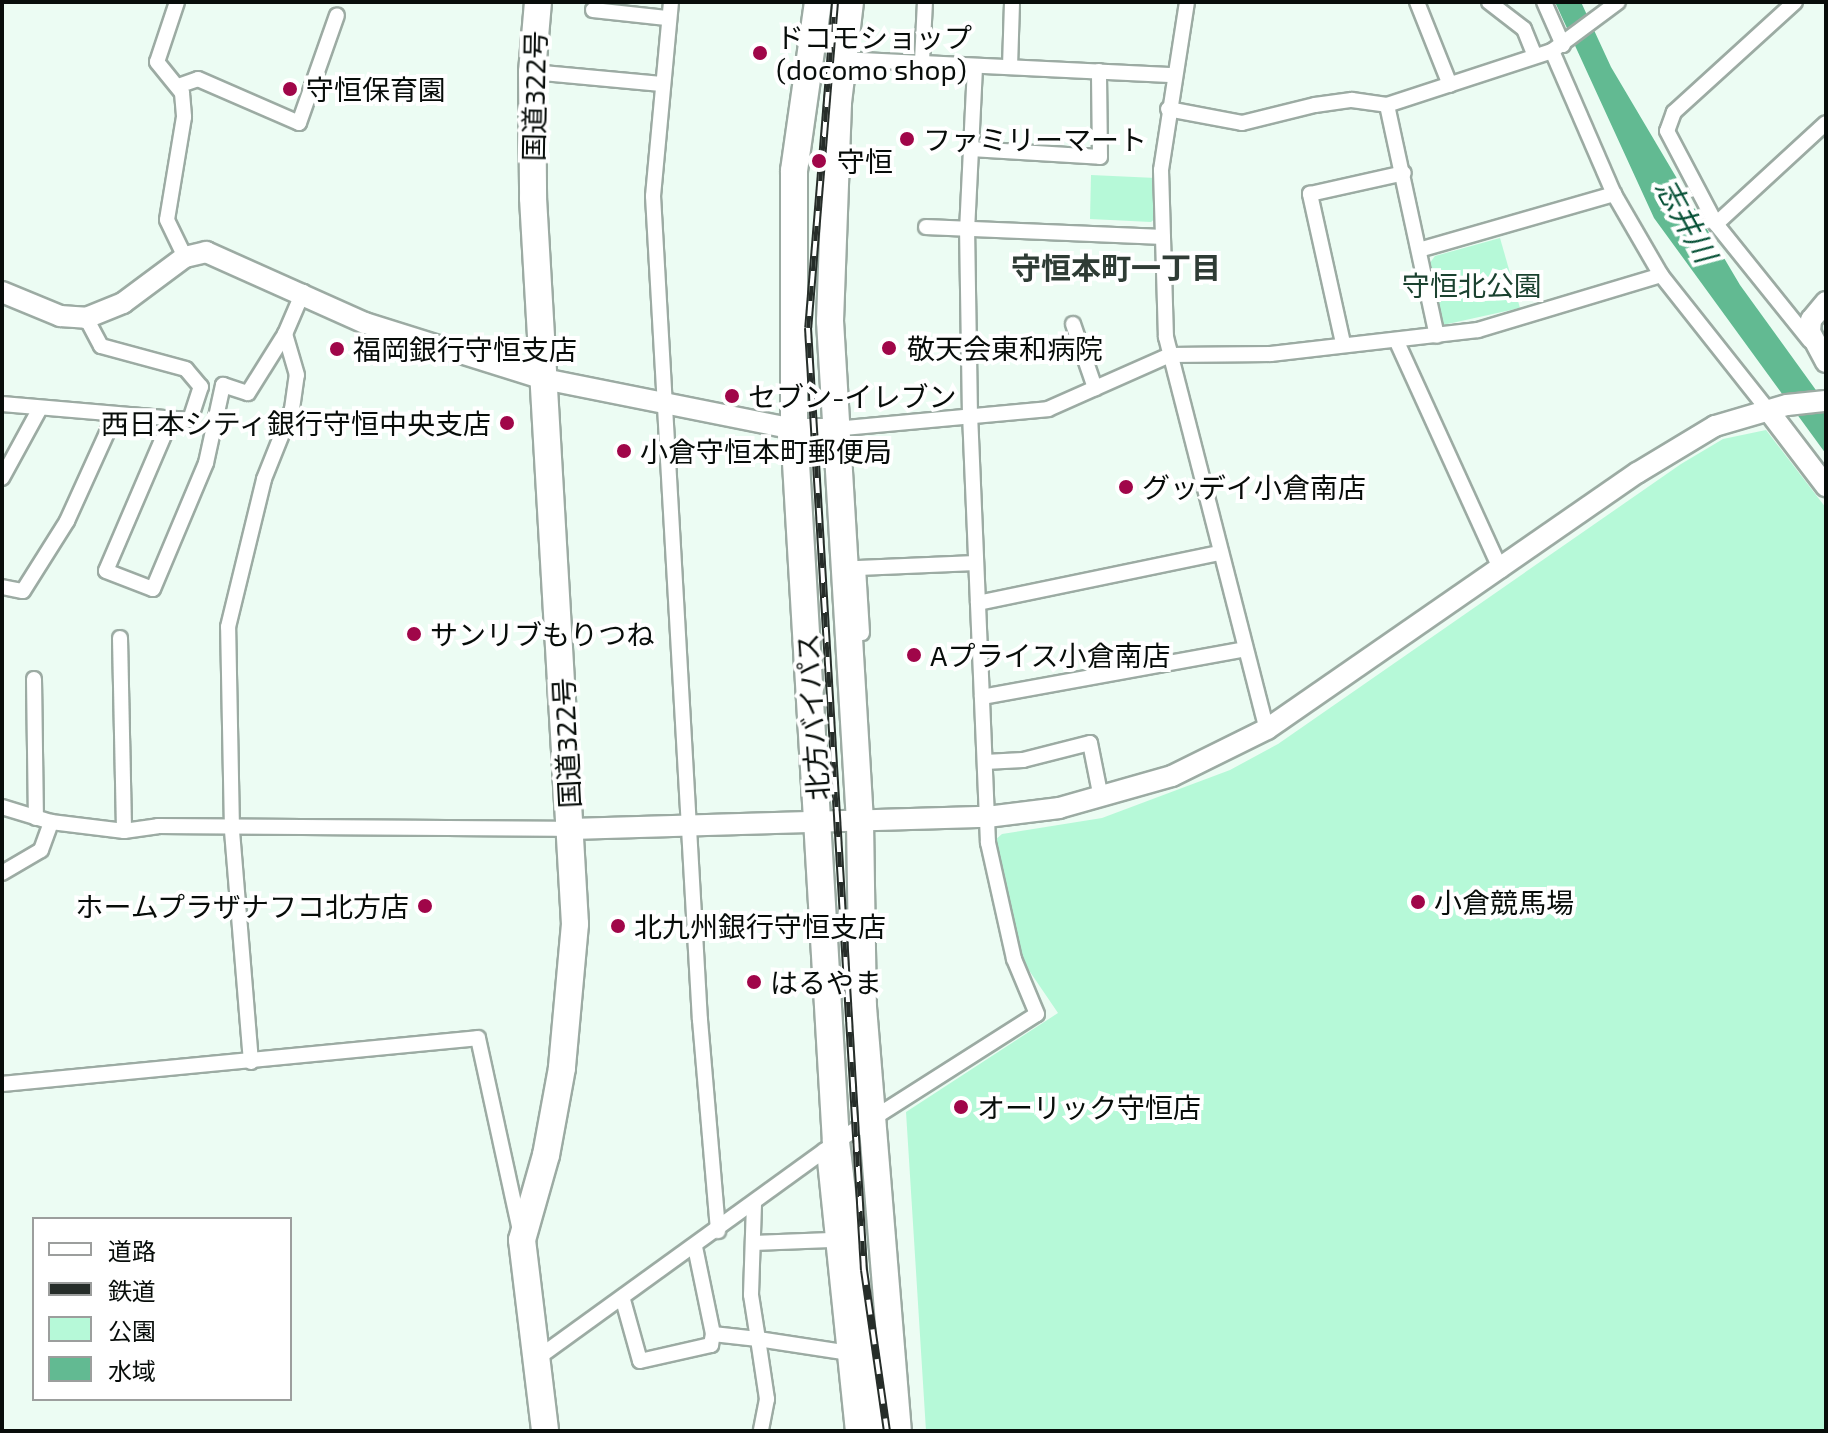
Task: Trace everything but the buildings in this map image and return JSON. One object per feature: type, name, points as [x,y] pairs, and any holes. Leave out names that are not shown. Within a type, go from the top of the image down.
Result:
[{"type":"highway","name":"国道322号","points":[[538,2],[532,72],[544,379],[575,924],[569,1009],[546,1155],[522,1240],[539,1357],[545,1431]]},
{"type":"highway","name":"北方バイパス","points":[[818,2],[794,171],[794,429],[819,824],[830,1147],[871,1431]]},
{"type":"highway","name":"北方バイパス","points":[[850,2],[842,59],[830,321],[834,429],[860,822],[871,1120],[898,1431]]},
{"type":"street","points":[[177,2],[157,62],[178,86],[184,117],[167,220],[185,257]]},
{"type":"street","points":[[671,2],[667,18],[653,196],[689,829],[718,1231]]},
{"type":"street","points":[[922,61],[925,2]]},
{"type":"street","points":[[1010,67],[1012,2]]},
{"type":"street","points":[[1187,2],[1173,75],[1161,170],[1170,355],[1267,729]]},
{"type":"street","points":[[1417,2],[1450,85]]},
{"type":"street","points":[[1489,2],[1524,29],[1535,56]]},
{"type":"street","points":[[1544,2],[1558,48],[1614,194],[1661,275],[1777,408],[1826,486]]},
{"type":"street","points":[[1168,109],[1242,123],[1315,105],[1352,100],[1387,105],[1558,48],[1618,2]]},
{"type":"street","points":[[1795,2],[1674,112],[1667,131],[1716,224],[1826,362]]},
{"type":"street","points":[[593,10],[667,18]]},
{"type":"street","points":[[178,86],[198,79],[299,123],[337,15]]},
{"type":"street","points":[[842,59],[1173,75]]},
{"type":"street","points":[[539,1357],[623,1300],[830,1147],[1037,1014],[1014,959],[988,843],[970,417],[967,231],[975,66]]},
{"type":"street","points":[[971,149],[1100,157],[1099,71]]},
{"type":"street","points":[[532,72],[661,84]]},
{"type":"street","points":[[1387,105],[1422,249],[1437,336]]},
{"type":"street","points":[[1716,224],[1826,123]]},
{"type":"street","points":[[1343,343],[1310,194],[1404,173]]},
{"type":"street","points":[[1422,249],[1614,194]]},
{"type":"street","points":[[926,227],[1163,237]]},
{"type":"street","points":[[2,292],[60,316],[86,318],[123,303],[185,257],[222,255],[401,336],[544,379],[794,429],[834,429],[1048,409],[1170,355],[1271,354],[1343,343],[1397,342],[1478,330],[1661,275]]},
{"type":"street","points":[[171,419],[106,571],[153,589],[206,463],[223,385],[248,393],[285,334],[303,292]]},
{"type":"street","points":[[1812,343],[1811,320],[1826,302]]},
{"type":"street","points":[[2,404],[39,410],[190,420],[201,387],[186,369],[101,346],[86,318]]},
{"type":"street","points":[[1073,324],[1095,388]]},
{"type":"street","points":[[251,1062],[232,830],[228,627],[264,479],[292,409],[297,375],[285,334]]},
{"type":"street","points":[[1397,342],[1501,570]]},
{"type":"street","points":[[2,807],[51,822],[124,831],[158,826],[232,830],[689,829],[987,817],[1101,798],[1172,776],[1267,729],[1637,473],[1715,426],[1777,408],[1826,401]]},
{"type":"street","points":[[2,478],[39,410]]},
{"type":"street","points":[[2,587],[23,591],[67,521],[115,415]]},
{"type":"street","points":[[978,603],[1219,553]]},
{"type":"street","points":[[853,731],[866,723],[858,568],[976,563]]},
{"type":"street","points":[[120,638],[124,831]]},
{"type":"street","points":[[982,697],[1245,649]]},
{"type":"street","points":[[34,679],[36,818]]},
{"type":"street","points":[[985,762],[1023,760],[1090,743],[1101,798]]},
{"type":"street","points":[[2,873],[41,850],[51,822]]},
{"type":"street","points":[[2,1084],[478,1038],[522,1240]]},
{"type":"street","points":[[830,1147],[831,1240],[853,1431]]},
{"type":"street","points":[[754,1204],[751,1295],[767,1399],[761,1431]]},
{"type":"street","points":[[753,1243],[831,1240]]},
{"type":"street","points":[[623,1300],[640,1361],[711,1345],[713,1334],[695,1247]]},
{"type":"street","points":[[713,1334],[843,1352]]},
{"type":"green space","points":[[1091,175],[1156,178],[1158,216],[1151,222],[1090,219]]},
{"type":"green space","name":"守恒北公園","points":[[1500,238],[1520,308],[1443,325],[1429,264],[1435,256]]},
{"type":"green space","name":"小倉競馬場","points":[[1766,430],[1826,508],[1826,1431],[926,1431],[906,1112],[1058,1013],[1024,963],[995,840],[1002,834],[1102,818],[1230,770],[1278,744],[1681,464],[1723,439]]},
{"type":"water","name":"志井川","points":[[1555,2],[1581,2],[1611,67],[1740,285],[1826,404],[1826,454],[1654,218]]},
{"type":"railway","points":[[835,2],[808,328],[864,1270],[887,1431]]},
{"type":"place","name":"ドコモショップ (docomo shop)","points":[[760,53]]},
{"type":"place","name":"守恒保育園","points":[[290,89]]},
{"type":"place","name":"ファミリーマート","points":[[907,139]]},
{"type":"place","name":"守恒","points":[[819,161]]},
{"type":"place","name":"敬天会東和病院","points":[[889,348]]},
{"type":"place","name":"福岡銀行守恒支店","points":[[337,349]]},
{"type":"place","name":"セブン-イレブン","points":[[732,396]]},
{"type":"place","name":"西日本シティ銀行守恒中央支店","points":[[507,423]]},
{"type":"place","name":"小倉守恒本町郵便局","points":[[624,451]]},
{"type":"place","name":"グッデイ小倉南店","points":[[1126,487]]},
{"type":"place","name":"サンリブもりつね","points":[[414,634]]},
{"type":"place","name":"Aプライス小倉南店","points":[[914,655]]},
{"type":"place","name":"小倉競馬場","points":[[1418,902]]},
{"type":"place","name":"ホームプラザナフコ北方店","points":[[425,906]]},
{"type":"place","name":"北九州銀行守恒支店","points":[[618,926]]},
{"type":"place","name":"はるやま","points":[[754,982]]},
{"type":"place","name":"オーリック守恒店","points":[[961,1107]]},
{"type":"district","name":"守恒本町一丁目","points":[[1116,267]]}]
